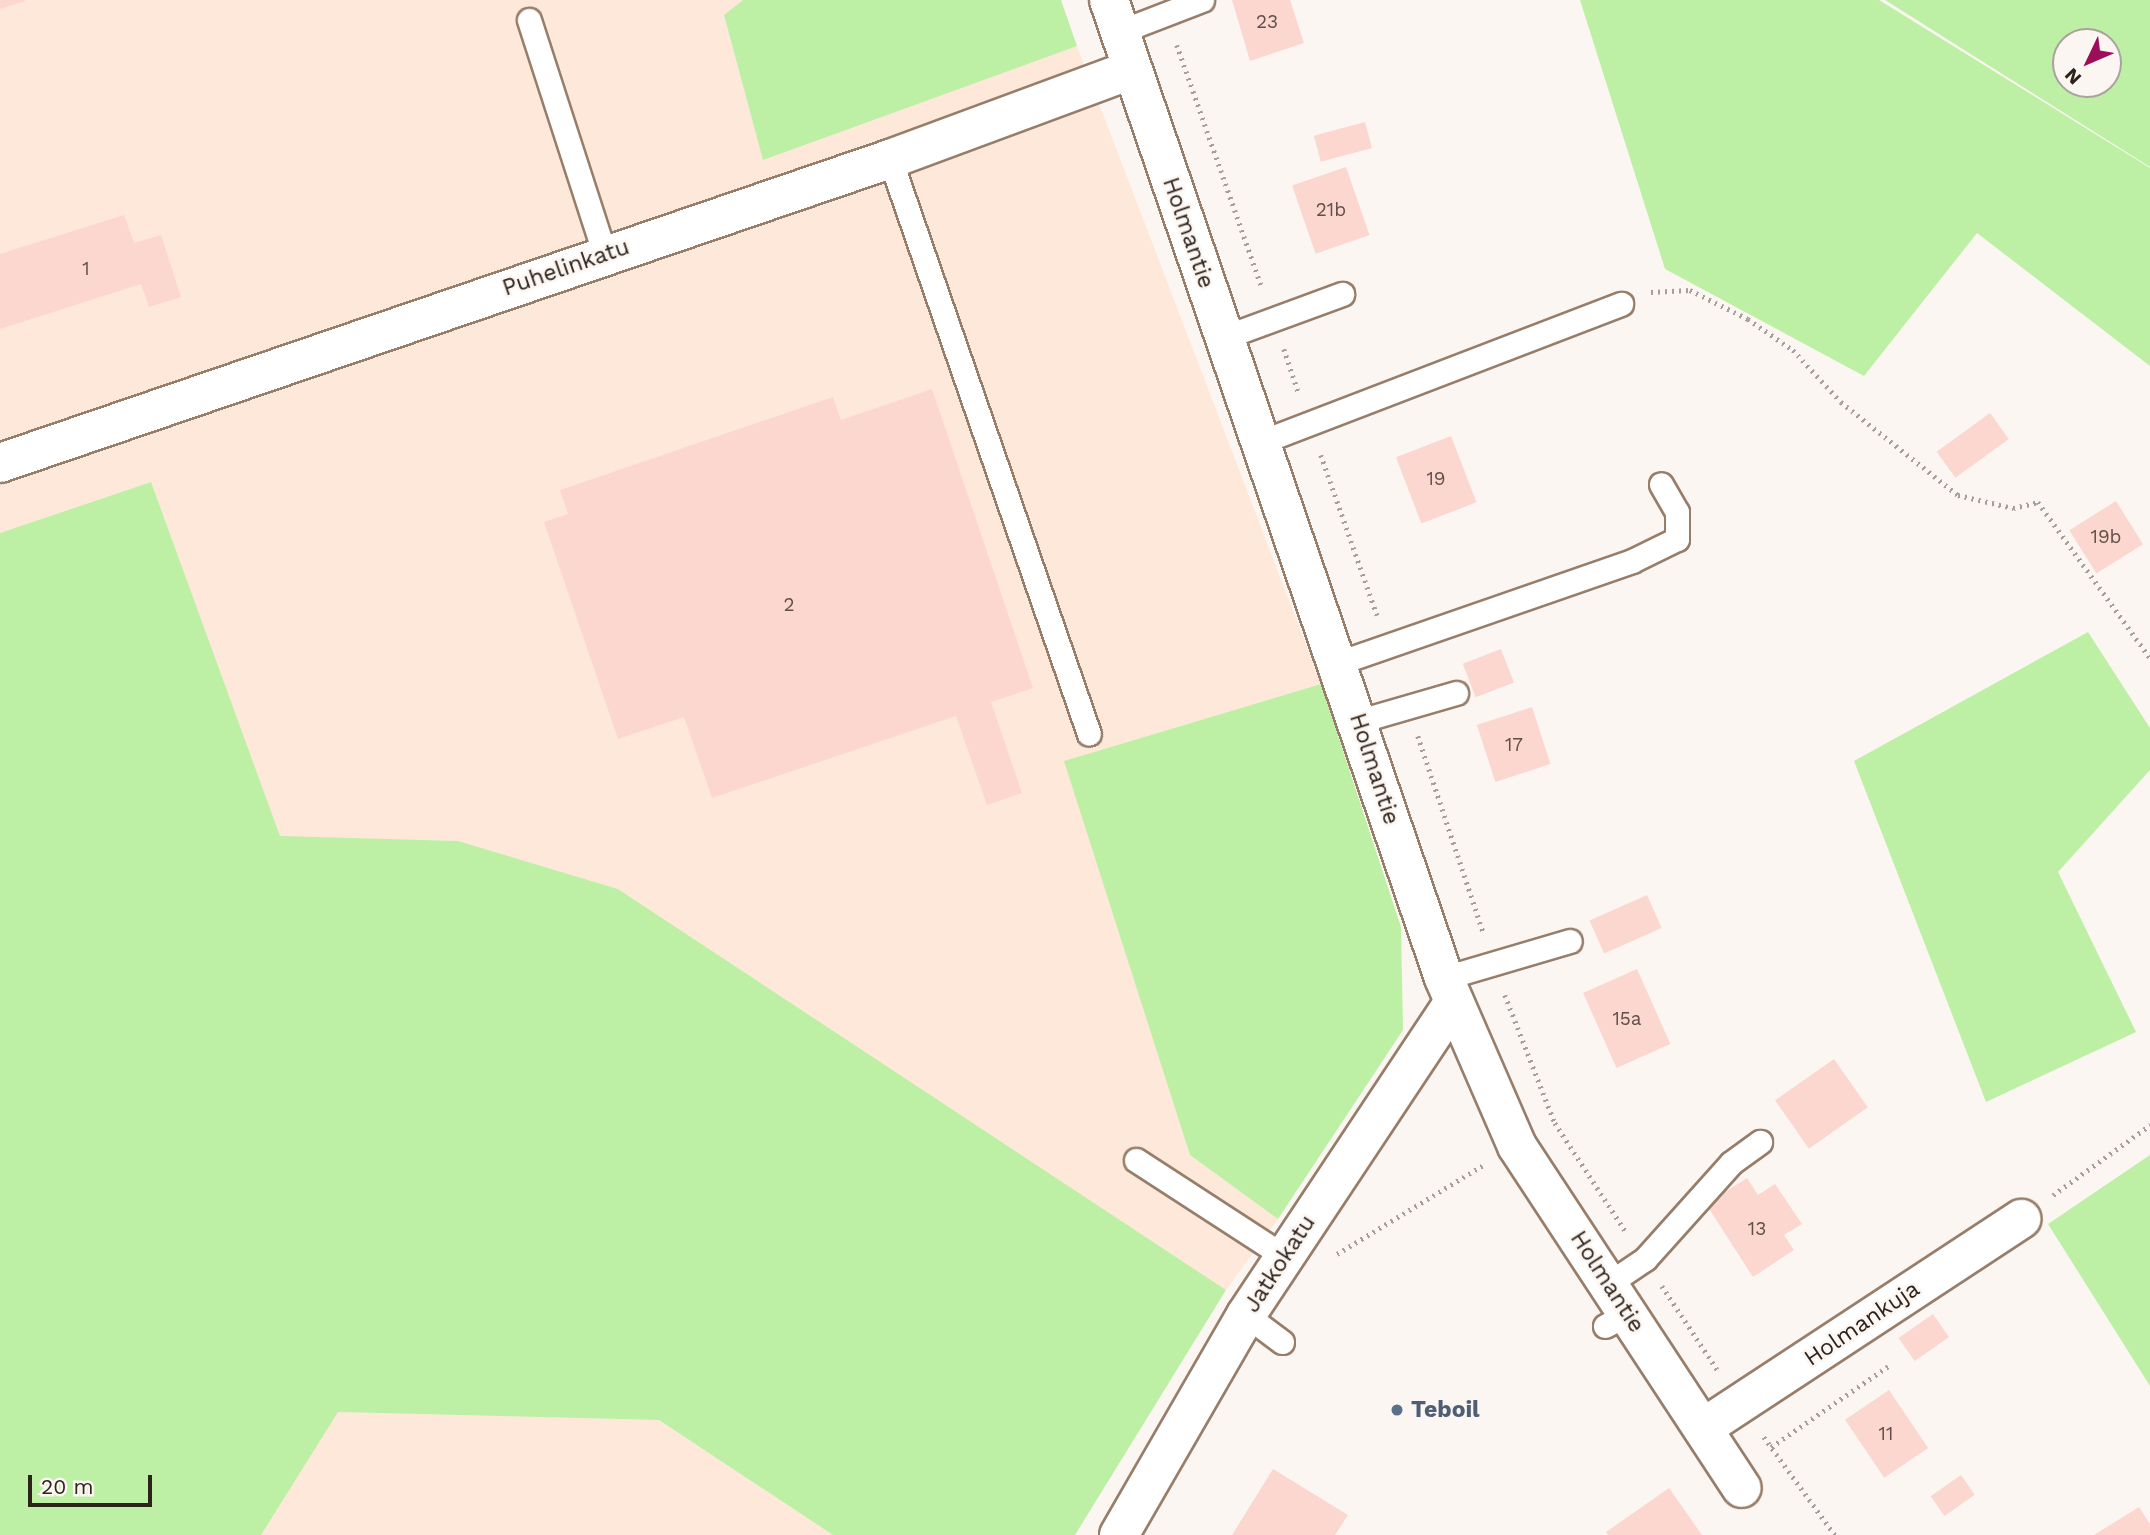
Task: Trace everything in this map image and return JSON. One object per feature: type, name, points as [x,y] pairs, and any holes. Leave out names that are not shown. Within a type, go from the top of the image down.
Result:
[{"type":"street","name":"Holmantie","points":[[1114,16],[1359,721],[1449,990],[1517,1146],[1613,1308],[1703,1428],[1737,1481]]},
{"type":"street","name":"Puhelinkatu","points":[[0,463],[890,159],[1131,70]]},
{"type":"street","name":"Jatkokatu","points":[[1119,1535],[1246,1315],[1449,990]]},
{"type":"street","name":"Holmankuja","points":[[1703,1428],[2021,1219]]},
{"type":"lane","points":[[1114,16],[1166,15],[1202,0]]},
{"type":"lane","points":[[529,20],[605,255]]},
{"type":"lane","points":[[890,159],[1089,734]]},
{"type":"lane","points":[[1225,337],[1342,294]]},
{"type":"lane","points":[[1261,442],[1621,304]]},
{"type":"lane","points":[[1338,663],[1632,561],[1676,539],[1677,512],[1661,484]]},
{"type":"lane","points":[[1359,721],[1456,693]]},
{"type":"lane","points":[[1449,990],[1493,961],[1570,941]]},
{"type":"lane","points":[[1613,1308],[1645,1259],[1731,1163],[1760,1142]]},
{"type":"lane","points":[[1136,1160],[1284,1256]]},
{"type":"lane","points":[[1246,1315],[1282,1342]]},
{"type":"path","points":[[1166,15],[1387,645]]},
{"type":"path","points":[[1621,304],[1658,289],[1690,290],[1748,319],[1793,350],[1841,402],[1958,495],[2013,508],[2038,502],[2150,658]]},
{"type":"path","points":[[1408,707],[1493,961],[1555,1123],[1741,1404],[1835,1535]]},
{"type":"path","points":[[1284,1256],[1324,1261],[1555,1123]]},
{"type":"path","points":[[2021,1219],[2150,1125]]},
{"type":"path","points":[[1737,1481],[1771,1447],[1890,1365]]},
{"type":"shaded area","points":[[0,0],[743,0],[724,15],[763,159],[1077,46],[1321,684],[1065,761],[1190,1155],[1278,1219],[1226,1290],[618,889],[458,841],[280,837],[151,482],[0,533]]},
{"type":"shaded area","points":[[337,1412],[659,1420],[833,1535],[261,1535]]},
{"type":"green space","points":[[743,0],[1061,0],[1077,46],[763,160],[724,15]]},
{"type":"green space","points":[[1580,0],[1879,0],[2150,168],[2150,366],[1977,233],[1864,376],[1665,269]]},
{"type":"green space","points":[[1885,0],[2150,0],[2150,167]]},
{"type":"green space","points":[[151,482],[280,836],[458,841],[618,889],[1226,1290],[1075,1535],[833,1535],[659,1420],[338,1412],[261,1535],[0,1535],[0,533]]},
{"type":"green space","points":[[2088,632],[2150,728],[2150,770],[2058,872],[2136,1032],[1986,1102],[1854,761]]},
{"type":"green space","points":[[1321,684],[1401,927],[1403,1030],[1278,1219],[1190,1155],[1064,761]]},
{"type":"green space","points":[[2150,1155],[2150,1386],[2048,1224]]},
{"type":"building","points":[[0,0],[25,0],[25,1],[0,9]]},
{"type":"building","points":[[1232,0],[1290,0],[1304,43],[1250,61]]},
{"type":"building","points":[[1365,122],[1372,148],[1321,162],[1314,136]]},
{"type":"building","points":[[1346,167],[1369,235],[1316,254],[1292,186]]},
{"type":"building","points":[[124,215],[134,243],[161,235],[181,297],[149,307],[141,284],[0,329],[0,254]]},
{"type":"building","points":[[932,389],[1033,688],[991,702],[1022,793],[987,805],[956,716],[712,798],[684,717],[618,739],[544,522],[568,514],[560,490],[833,397],[841,420]]},
{"type":"building","points":[[1990,413],[2009,439],[1955,478],[1937,452]]},
{"type":"building","points":[[1451,436],[1476,502],[1421,523],[1396,457]]},
{"type":"building","points":[[2116,501],[2143,544],[2096,573],[2069,530]]},
{"type":"building","points":[[1501,649],[1514,683],[1476,697],[1463,664]]},
{"type":"building","points":[[1532,707],[1551,764],[1495,782],[1477,725]]},
{"type":"building","points":[[1647,895],[1662,928],[1604,954],[1589,921]]},
{"type":"building","points":[[1637,969],[1670,1044],[1616,1068],[1583,993]]},
{"type":"building","points":[[1834,1059],[1868,1107],[1809,1149],[1775,1100]]},
{"type":"building","points":[[1747,1178],[1758,1195],[1775,1184],[1802,1224],[1784,1235],[1794,1250],[1753,1277],[1706,1204]]},
{"type":"building","points":[[1933,1314],[1949,1337],[1915,1361],[1899,1338]]},
{"type":"building","points":[[1889,1390],[1928,1448],[1884,1478],[1845,1420]]},
{"type":"building","points":[[1273,1469],[1348,1515],[1335,1535],[1232,1535]]},
{"type":"building","points":[[1961,1475],[1975,1495],[1944,1516],[1931,1496]]},
{"type":"building","points":[[1669,1488],[1702,1535],[1608,1535],[1606,1532]]},
{"type":"building","points":[[2139,1507],[2150,1524],[2150,1535],[2094,1535]]},
{"type":"place","name":"Teboil","points":[[1397,1410]]}]
